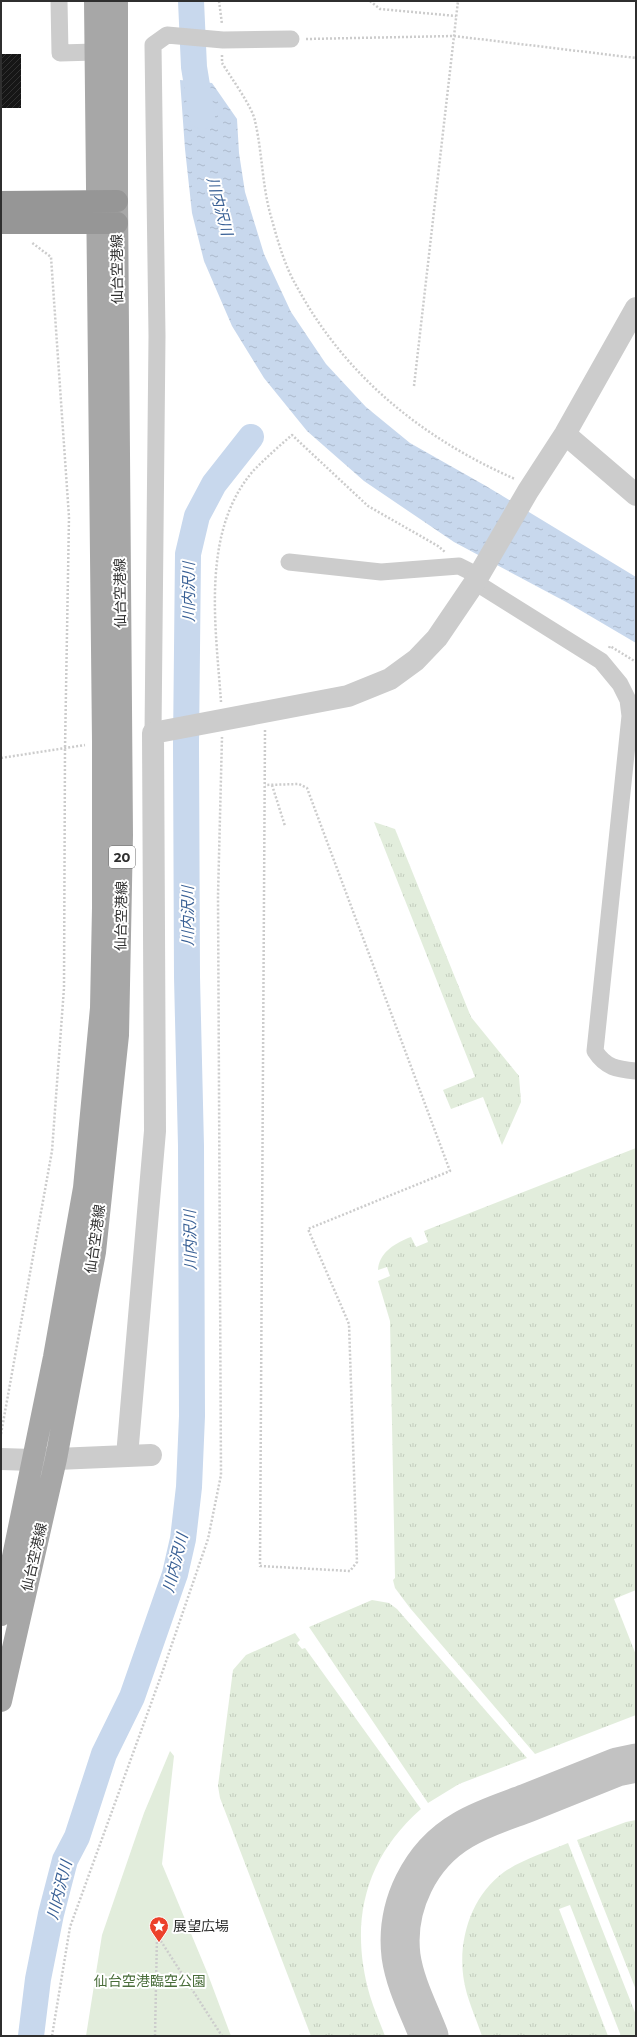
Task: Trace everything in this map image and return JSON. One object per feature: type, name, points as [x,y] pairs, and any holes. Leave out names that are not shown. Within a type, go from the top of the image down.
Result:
[{"type":"highway","points":[[1,202],[107,212]]},
{"type":"highway","points":[[1,222],[107,212]]},
{"type":"main road","name":"仙台空港線","points":[[1,1701],[56,1459],[95,1252],[118,1035],[122,936],[122,827],[107,212],[95,52],[94,1]]},
{"type":"main road","name":"仙台空港線","points":[[1,1615],[34,1460],[84,1188],[101,1008],[103,908],[107,212],[117,1]]},
{"type":"street","points":[[59,1],[60,52],[95,52]]},
{"type":"street","points":[[127,1456],[155,1131],[159,732],[154,45],[167,35],[220,40],[291,39]]},
{"type":"street","points":[[159,732],[219,722],[348,696],[390,680],[416,660],[436,638],[478,576],[565,434],[636,308]]},
{"type":"street","points":[[565,434],[636,495]]},
{"type":"street","points":[[289,562],[381,572],[459,566],[478,576],[601,660],[620,684],[628,700],[630,716],[595,1051],[603,1062],[619,1069],[636,1071]]},
{"type":"street","points":[[1,1459],[34,1460],[152,1455]]},
{"type":"path","points":[[220,1],[220,40],[222,63],[255,119],[264,187],[282,251],[296,286],[344,359],[412,420],[480,464],[530,489]]},
{"type":"path","points":[[370,1],[380,9],[456,16]]},
{"type":"path","points":[[414,386],[458,1]]},
{"type":"path","points":[[291,39],[454,36],[636,58]]},
{"type":"path","points":[[1,1434],[52,1151],[64,988],[65,749],[69,517],[51,257],[33,242],[25,242]]},
{"type":"path","points":[[52,2036],[70,1927],[161,1676],[208,1539],[221,1475],[218,896],[219,722],[215,602],[220,537],[232,504],[254,471],[292,435],[368,506],[438,546],[459,566]]},
{"type":"path","points":[[265,713],[266,785],[260,1566],[350,1571],[357,1562],[349,1324],[308,1229],[450,1171],[307,788],[300,784],[266,785]]},
{"type":"path","points":[[1,758],[65,749]]},
{"type":"path","points":[[272,785],[285,826]]},
{"type":"path","points":[[156,2036],[157,1935],[222,2036]]},
{"type":"green space","points":[[374,822],[395,829],[471,1017],[519,1076],[521,1102],[502,1145],[483,1097],[451,1109],[443,1090],[475,1077]]},
{"type":"green space","points":[[636,1148],[636,1590],[614,1599],[636,1655],[636,1715],[535,1754],[410,1608],[395,1588],[393,1580],[395,1578],[390,1321],[378,1281],[390,1276],[387,1267],[378,1270],[379,1264],[384,1254],[388,1250],[403,1240],[411,1237],[416,1247],[428,1242],[424,1231]]},
{"type":"green space","points":[[372,1600],[389,1603],[397,1609],[527,1758],[459,1784],[428,1803],[309,1627]]},
{"type":"green space","points":[[295,1633],[300,1640],[297,1643],[302,1649],[305,1648],[421,1809],[402,1828],[386,1849],[374,1871],[366,1894],[362,1918],[361,1943],[364,1969],[370,1996],[385,2036],[311,2036],[220,1798],[218,1786],[233,1670],[246,1655]]},
{"type":"green space","name":"仙台空港臨空公園","points":[[170,1751],[174,1756],[162,1864],[207,1972],[231,2036],[86,2036],[102,1935],[144,1813]]},
{"type":"green space","points":[[636,1820],[636,1990],[577,1840],[626,1822]]},
{"type":"green space","points":[[568,1843],[636,2015],[636,2036],[621,2036],[570,1905],[559,1909],[608,2036],[482,2036],[467,1995],[462,1966],[465,1935],[475,1906],[493,1882],[511,1867]]},
{"type":"water","points":[[180,80],[212,83],[237,119],[239,153],[245,192],[264,254],[291,312],[326,364],[366,407],[410,443],[486,486],[636,577],[636,643],[568,603],[454,542],[364,481],[307,431],[264,378],[232,326],[204,261],[192,213],[185,149]]},
{"type":"building","points":[[1,54],[21,54],[21,108],[1,108]]},
{"type":"waterway","name":"川内沢川","points":[[191,1],[194,67],[202,116]]},
{"type":"waterway","name":"川内沢川","points":[[31,2036],[38,1979],[51,1914],[65,1860],[77,1837],[104,1754],[132,1697],[175,1574],[183,1539],[189,1487],[192,1416],[191,1146],[187,977],[186,744],[188,554],[197,516],[214,484],[251,437]]},
{"type":"taxiway","points":[[429,2036],[406,1977],[401,1956],[400,1937],[402,1919],[407,1901],[414,1884],[434,1853],[463,1830],[478,1822],[617,1767],[636,1763]]},
{"type":"place","name":"展望広場","points":[[159,1943]]}]
